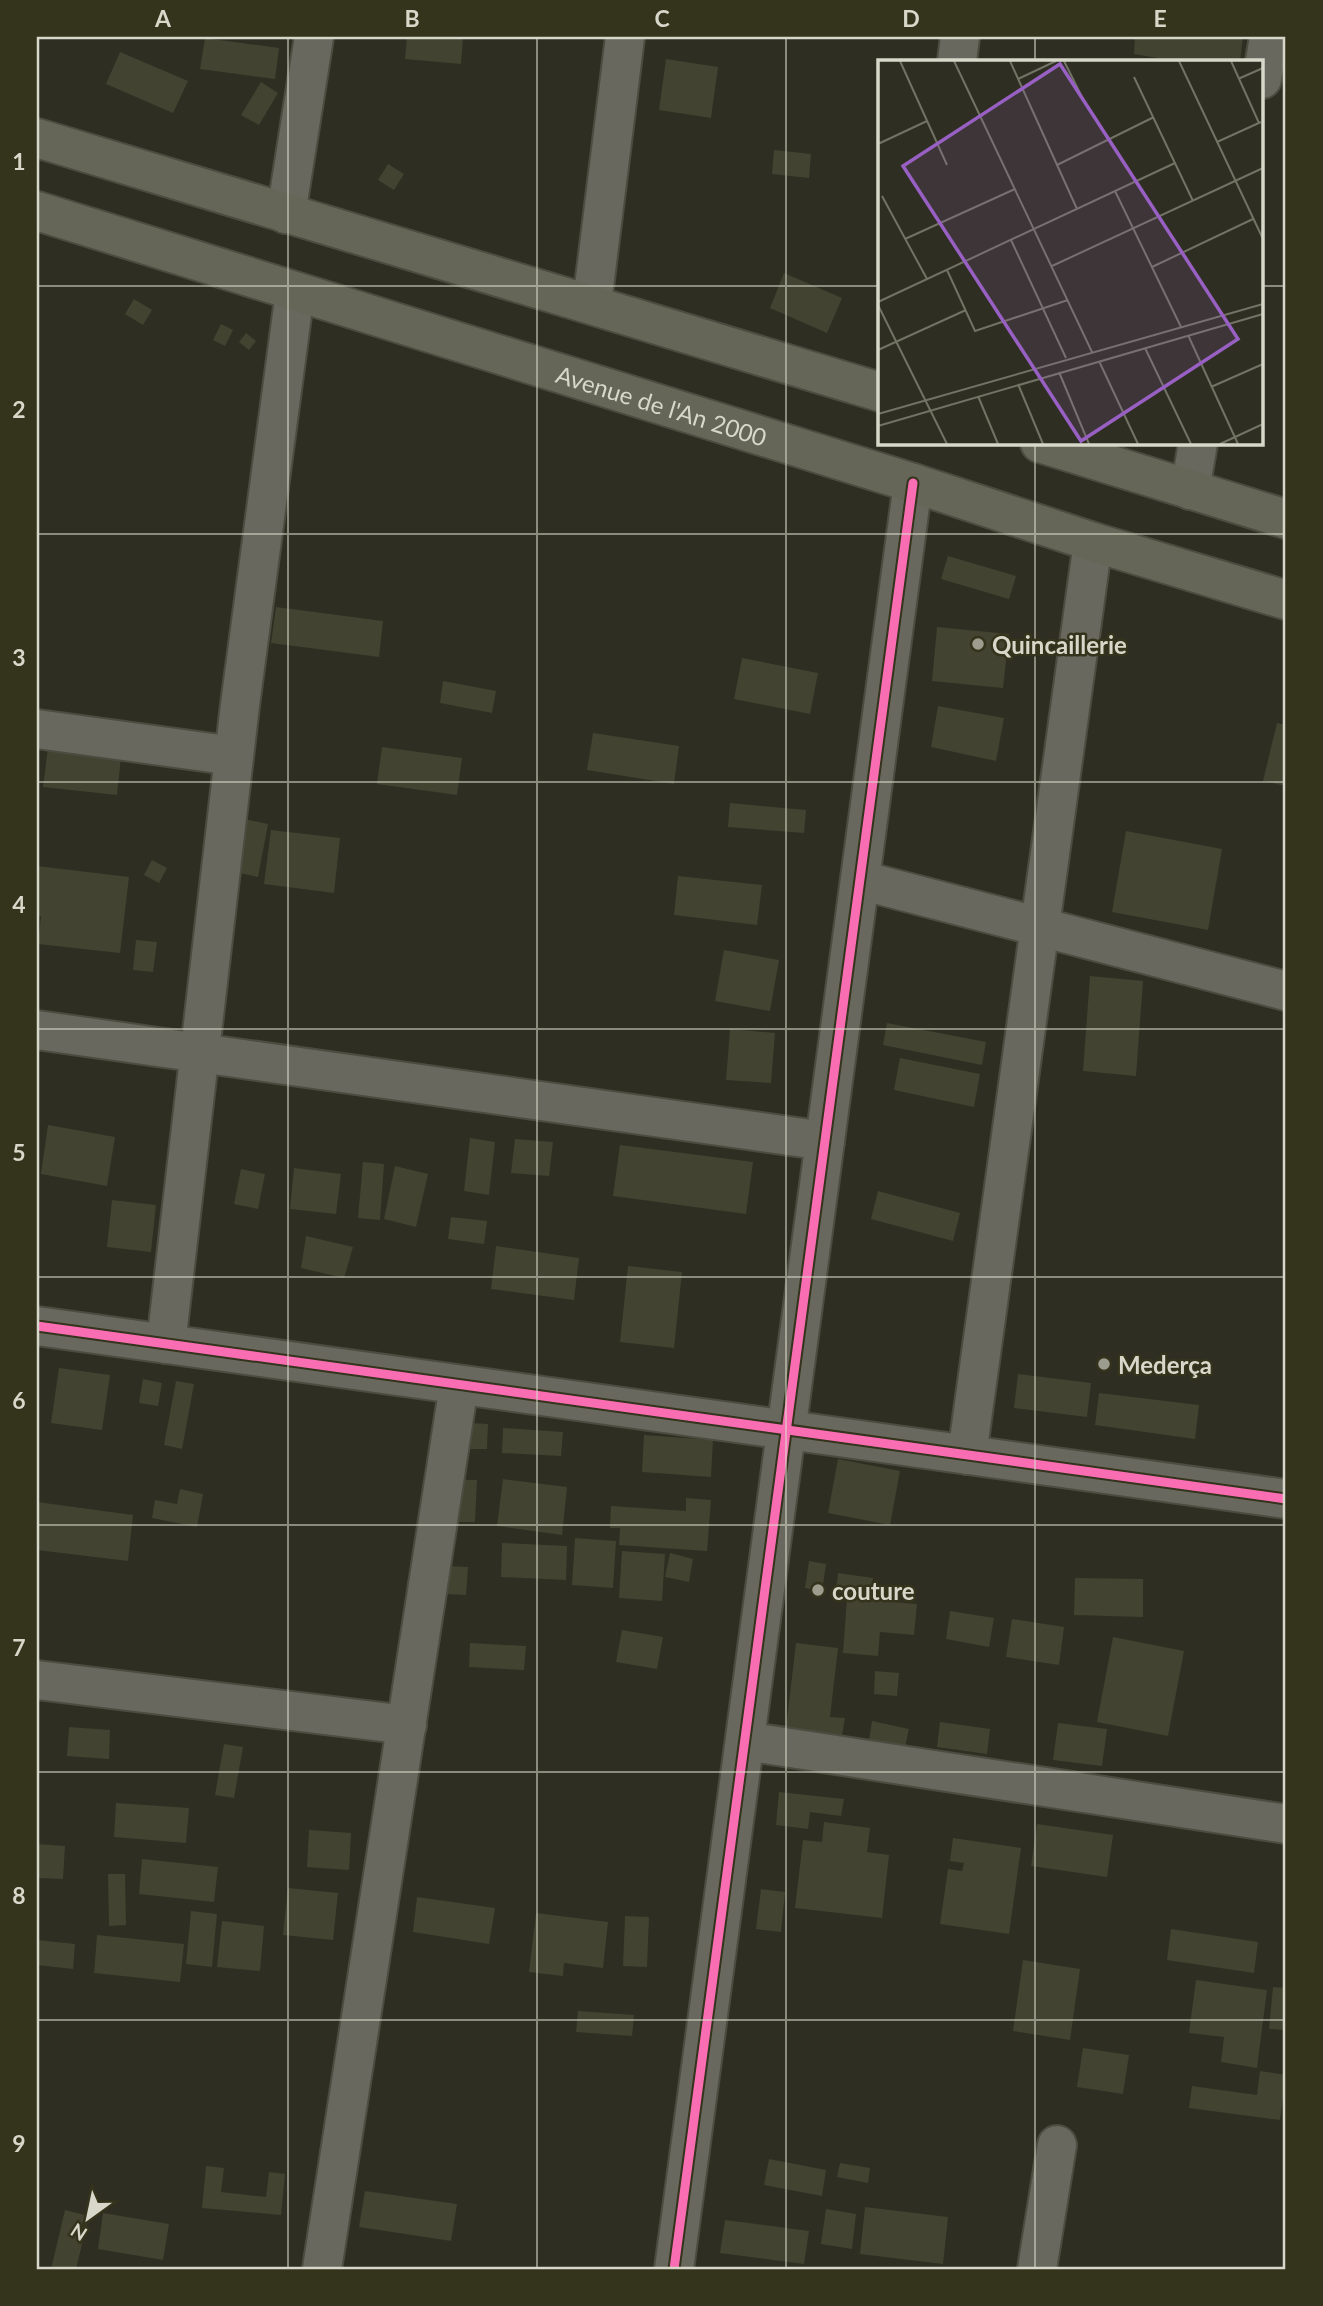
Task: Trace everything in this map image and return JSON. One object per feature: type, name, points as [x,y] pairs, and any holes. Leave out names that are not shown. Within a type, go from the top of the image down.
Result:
[{"type":"main road","points":[[37,138],[592,303],[878,391]]},
{"type":"main road","name":"Avenue de l'An 2000","points":[[37,211],[1286,600]]},
{"type":"main road","points":[[1043,444],[1286,519]]},
{"type":"street","points":[[286,214],[314,37]]},
{"type":"street","points":[[592,303],[625,37]]},
{"type":"street","points":[[957,60],[960,37]]},
{"type":"street","points":[[1264,67],[1269,37]]},
{"type":"street","points":[[166,1344],[234,756],[295,292]]},
{"type":"street","points":[[1189,490],[1198,444]]},
{"type":"street","points":[[674,2269],[914,483]]},
{"type":"street","points":[[967,1455],[1093,542]]},
{"type":"street","points":[[37,729],[234,756]]},
{"type":"street","points":[[860,880],[1286,991]]},
{"type":"street","points":[[37,1030],[825,1142]]},
{"type":"street","points":[[37,1326],[1286,1499]]},
{"type":"street","points":[[322,2269],[460,1385]]},
{"type":"street","points":[[37,1680],[407,1726]]},
{"type":"street","points":[[744,1741],[1286,1824]]},
{"type":"street","points":[[1037,2269],[1057,2146]]},
{"type":"building","points":[[407,37],[463,37],[461,64],[405,59]]},
{"type":"building","points":[[1135,37],[1243,37],[1240,60],[1168,60],[1134,54]]},
{"type":"building","points":[[205,38],[279,48],[275,79],[200,69]]},
{"type":"building","points":[[120,52],[188,81],[173,113],[106,84]]},
{"type":"building","points":[[666,59],[718,67],[711,118],[659,110]]},
{"type":"building","points":[[261,82],[278,93],[259,125],[241,115]]},
{"type":"building","points":[[774,150],[811,154],[809,178],[772,174]]},
{"type":"building","points":[[388,164],[404,174],[394,190],[378,180]]},
{"type":"building","points":[[784,273],[842,298],[827,333],[770,308]]},
{"type":"building","points":[[134,299],[152,310],[143,325],[125,314]]},
{"type":"building","points":[[221,324],[233,330],[225,346],[213,340]]},
{"type":"building","points":[[246,333],[256,341],[249,350],[239,342]]},
{"type":"building","points":[[948,556],[1016,576],[1009,599],[941,579]]},
{"type":"building","points":[[276,607],[383,621],[379,657],[271,643]]},
{"type":"building","points":[[937,627],[1009,634],[1003,688],[932,681]]},
{"type":"building","points":[[742,658],[818,673],[810,714],[734,699]]},
{"type":"building","points":[[443,681],[496,691],[492,713],[440,703]]},
{"type":"building","points":[[938,706],[1004,718],[996,761],[931,747]]},
{"type":"building","points":[[1277,723],[1286,725],[1286,786],[1263,781]]},
{"type":"building","points":[[593,733],[679,746],[674,784],[587,770]]},
{"type":"building","points":[[382,747],[462,758],[457,795],[377,784]]},
{"type":"building","points":[[48,748],[121,757],[117,795],[43,787]]},
{"type":"building","points":[[730,803],[806,810],[804,833],[728,827]]},
{"type":"building","points":[[244,819],[268,824],[258,877],[234,872]]},
{"type":"building","points":[[271,830],[340,838],[334,893],[264,884]]},
{"type":"building","points":[[1126,831],[1222,849],[1208,930],[1112,912]]},
{"type":"building","points":[[152,860],[167,868],[159,883],[144,875]]},
{"type":"building","points":[[37,866],[129,877],[120,953],[38,944],[41,916],[37,916]]},
{"type":"building","points":[[678,876],[762,885],[757,925],[674,915]]},
{"type":"building","points":[[136,940],[157,942],[153,972],[133,970]]},
{"type":"building","points":[[724,950],[779,960],[770,1011],[715,1001]]},
{"type":"building","points":[[1090,976],[1143,981],[1136,1076],[1083,1071]]},
{"type":"building","points":[[887,1023],[986,1042],[982,1065],[883,1045]]},
{"type":"building","points":[[730,1029],[775,1033],[771,1083],[726,1080]]},
{"type":"building","points":[[900,1058],[980,1074],[974,1107],[894,1090]]},
{"type":"building","points":[[48,1125],[115,1137],[107,1186],[41,1174]]},
{"type":"building","points":[[470,1138],[495,1142],[489,1195],[464,1191]]},
{"type":"building","points":[[515,1139],[553,1142],[549,1176],[511,1173]]},
{"type":"building","points":[[620,1145],[753,1162],[746,1214],[613,1196]]},
{"type":"building","points":[[363,1162],[384,1164],[380,1220],[358,1218]]},
{"type":"building","points":[[395,1166],[428,1174],[416,1227],[384,1219]]},
{"type":"building","points":[[294,1168],[341,1174],[336,1214],[290,1209]]},
{"type":"building","points":[[241,1169],[265,1174],[258,1209],[234,1204]]},
{"type":"building","points":[[878,1191],[960,1213],[953,1241],[871,1219]]},
{"type":"building","points":[[112,1200],[156,1205],[151,1252],[107,1247]]},
{"type":"building","points":[[451,1217],[487,1221],[484,1244],[448,1239]]},
{"type":"building","points":[[306,1236],[353,1247],[344,1278],[301,1268]]},
{"type":"building","points":[[496,1246],[579,1258],[574,1300],[491,1289]]},
{"type":"building","points":[[628,1266],[682,1272],[674,1348],[620,1342]]},
{"type":"building","points":[[59,1368],[110,1375],[102,1430],[51,1423]]},
{"type":"building","points":[[1018,1374],[1091,1383],[1087,1417],[1014,1408]]},
{"type":"building","points":[[143,1379],[162,1383],[158,1406],[139,1403]]},
{"type":"building","points":[[176,1381],[194,1384],[182,1449],[164,1445]]},
{"type":"building","points":[[1099,1393],[1199,1405],[1195,1439],[1095,1425]]},
{"type":"building","points":[[472,1423],[488,1424],[487,1449],[470,1449]]},
{"type":"building","points":[[503,1428],[563,1432],[561,1456],[502,1453]]},
{"type":"building","points":[[644,1435],[713,1440],[711,1477],[642,1472]]},
{"type":"building","points":[[838,1459],[900,1471],[890,1525],[828,1513]]},
{"type":"building","points":[[503,1479],[567,1487],[562,1535],[497,1526]]},
{"type":"building","points":[[458,1480],[477,1480],[475,1522],[456,1522]]},
{"type":"building","points":[[180,1489],[203,1494],[197,1527],[152,1518],[155,1500],[177,1504]]},
{"type":"building","points":[[686,1498],[711,1500],[707,1551],[619,1545],[620,1528],[610,1528],[611,1506],[686,1511]]},
{"type":"building","points":[[37,1502],[133,1515],[128,1561],[37,1550]]},
{"type":"building","points":[[575,1538],[616,1541],[613,1588],[572,1585]]},
{"type":"building","points":[[502,1543],[567,1546],[566,1580],[501,1577]]},
{"type":"building","points":[[622,1551],[665,1554],[662,1601],[619,1598]]},
{"type":"building","points":[[670,1553],[693,1559],[689,1582],[665,1577]]},
{"type":"building","points":[[809,1561],[826,1564],[822,1591],[805,1588]]},
{"type":"building","points":[[445,1566],[468,1567],[466,1595],[444,1594]]},
{"type":"building","points":[[838,1573],[873,1578],[870,1597],[836,1592]]},
{"type":"building","points":[[1075,1578],[1143,1579],[1143,1617],[1074,1615]]},
{"type":"building","points":[[847,1598],[917,1604],[914,1635],[880,1632],[878,1656],[843,1653]]},
{"type":"building","points":[[950,1611],[994,1618],[989,1647],[946,1639]]},
{"type":"building","points":[[1012,1619],[1064,1627],[1059,1665],[1006,1657]]},
{"type":"building","points":[[622,1630],[663,1637],[657,1669],[616,1662]]},
{"type":"building","points":[[1113,1637],[1184,1651],[1168,1736],[1097,1722]]},
{"type":"building","points":[[470,1643],[526,1646],[524,1670],[469,1667]]},
{"type":"building","points":[[796,1643],[838,1648],[830,1717],[845,1718],[842,1735],[786,1728]]},
{"type":"building","points":[[875,1671],[899,1673],[897,1696],[874,1694]]},
{"type":"building","points":[[872,1721],[909,1729],[905,1747],[869,1740]]},
{"type":"building","points":[[940,1722],[990,1729],[987,1754],[937,1747]]},
{"type":"building","points":[[1058,1723],[1107,1729],[1102,1766],[1053,1760]]},
{"type":"building","points":[[69,1727],[110,1730],[109,1759],[67,1756]]},
{"type":"building","points":[[224,1744],[243,1747],[234,1798],[215,1795]]},
{"type":"building","points":[[779,1792],[844,1799],[841,1816],[810,1812],[808,1829],[776,1825]]},
{"type":"building","points":[[116,1803],[189,1808],[186,1843],[114,1837]]},
{"type":"building","points":[[824,1822],[870,1828],[867,1852],[889,1855],[882,1918],[795,1908],[803,1840],[822,1842]]},
{"type":"building","points":[[1037,1824],[1113,1835],[1107,1877],[1031,1866]]},
{"type":"building","points":[[309,1830],[351,1833],[349,1870],[307,1867]]},
{"type":"building","points":[[953,1838],[1021,1848],[1009,1934],[940,1924],[948,1869],[962,1871],[964,1863],[950,1861]]},
{"type":"building","points":[[37,1844],[65,1846],[63,1879],[37,1878]]},
{"type":"building","points":[[142,1859],[218,1867],[214,1902],[139,1894]]},
{"type":"building","points":[[108,1874],[125,1874],[126,1925],[109,1926]]},
{"type":"building","points":[[288,1888],[338,1893],[333,1940],[283,1935]]},
{"type":"building","points":[[761,1889],[785,1892],[781,1932],[756,1929]]},
{"type":"building","points":[[417,1897],[495,1908],[489,1944],[413,1932]]},
{"type":"building","points":[[191,1911],[217,1914],[212,1967],[186,1964]]},
{"type":"building","points":[[536,1913],[608,1922],[603,1968],[564,1963],[563,1976],[529,1972]]},
{"type":"building","points":[[625,1916],[649,1917],[647,1967],[623,1966]]},
{"type":"building","points":[[222,1921],[264,1926],[260,1971],[217,1967]]},
{"type":"building","points":[[1171,1929],[1258,1942],[1254,1973],[1167,1960]]},
{"type":"building","points":[[97,1935],[184,1944],[180,1982],[94,1973]]},
{"type":"building","points":[[37,1940],[75,1944],[73,1969],[37,1965]]},
{"type":"building","points":[[1023,1960],[1080,1969],[1070,2040],[1013,2031]]},
{"type":"building","points":[[1196,1980],[1267,1990],[1257,2068],[1221,2062],[1224,2037],[1189,2033]]},
{"type":"building","points":[[1273,1987],[1286,1988],[1286,2030],[1269,2029]]},
{"type":"building","points":[[578,2011],[634,2015],[632,2036],[576,2032]]},
{"type":"building","points":[[1083,2048],[1129,2055],[1123,2094],[1077,2087]]},
{"type":"building","points":[[1260,2071],[1286,2075],[1280,2120],[1189,2108],[1192,2086],[1257,2095]]},
{"type":"building","points":[[769,2159],[826,2170],[822,2196],[764,2185]]},
{"type":"building","points":[[840,2163],[870,2168],[868,2183],[837,2177]]},
{"type":"building","points":[[206,2166],[224,2168],[221,2192],[266,2197],[269,2172],[285,2174],[281,2215],[202,2208]]},
{"type":"building","points":[[365,2191],[457,2204],[451,2241],[359,2227]]},
{"type":"building","points":[[865,2207],[948,2217],[943,2264],[860,2254]]},
{"type":"building","points":[[826,2209],[856,2214],[852,2249],[821,2244]]},
{"type":"building","points":[[65,2210],[89,2216],[76,2269],[51,2269]]},
{"type":"building","points":[[103,2213],[169,2224],[163,2260],[98,2249]]},
{"type":"building","points":[[725,2220],[809,2231],[804,2264],[720,2253]]},
{"type":"cycle path","points":[[674,2269],[913,483]]},
{"type":"cycle path","points":[[37,1326],[1286,1499]]},
{"type":"place","name":"Quincaillerie","points":[[978,644]]},
{"type":"place","name":"Mederça","points":[[1104,1364]]},
{"type":"place","name":"couture","points":[[818,1590]]}]
